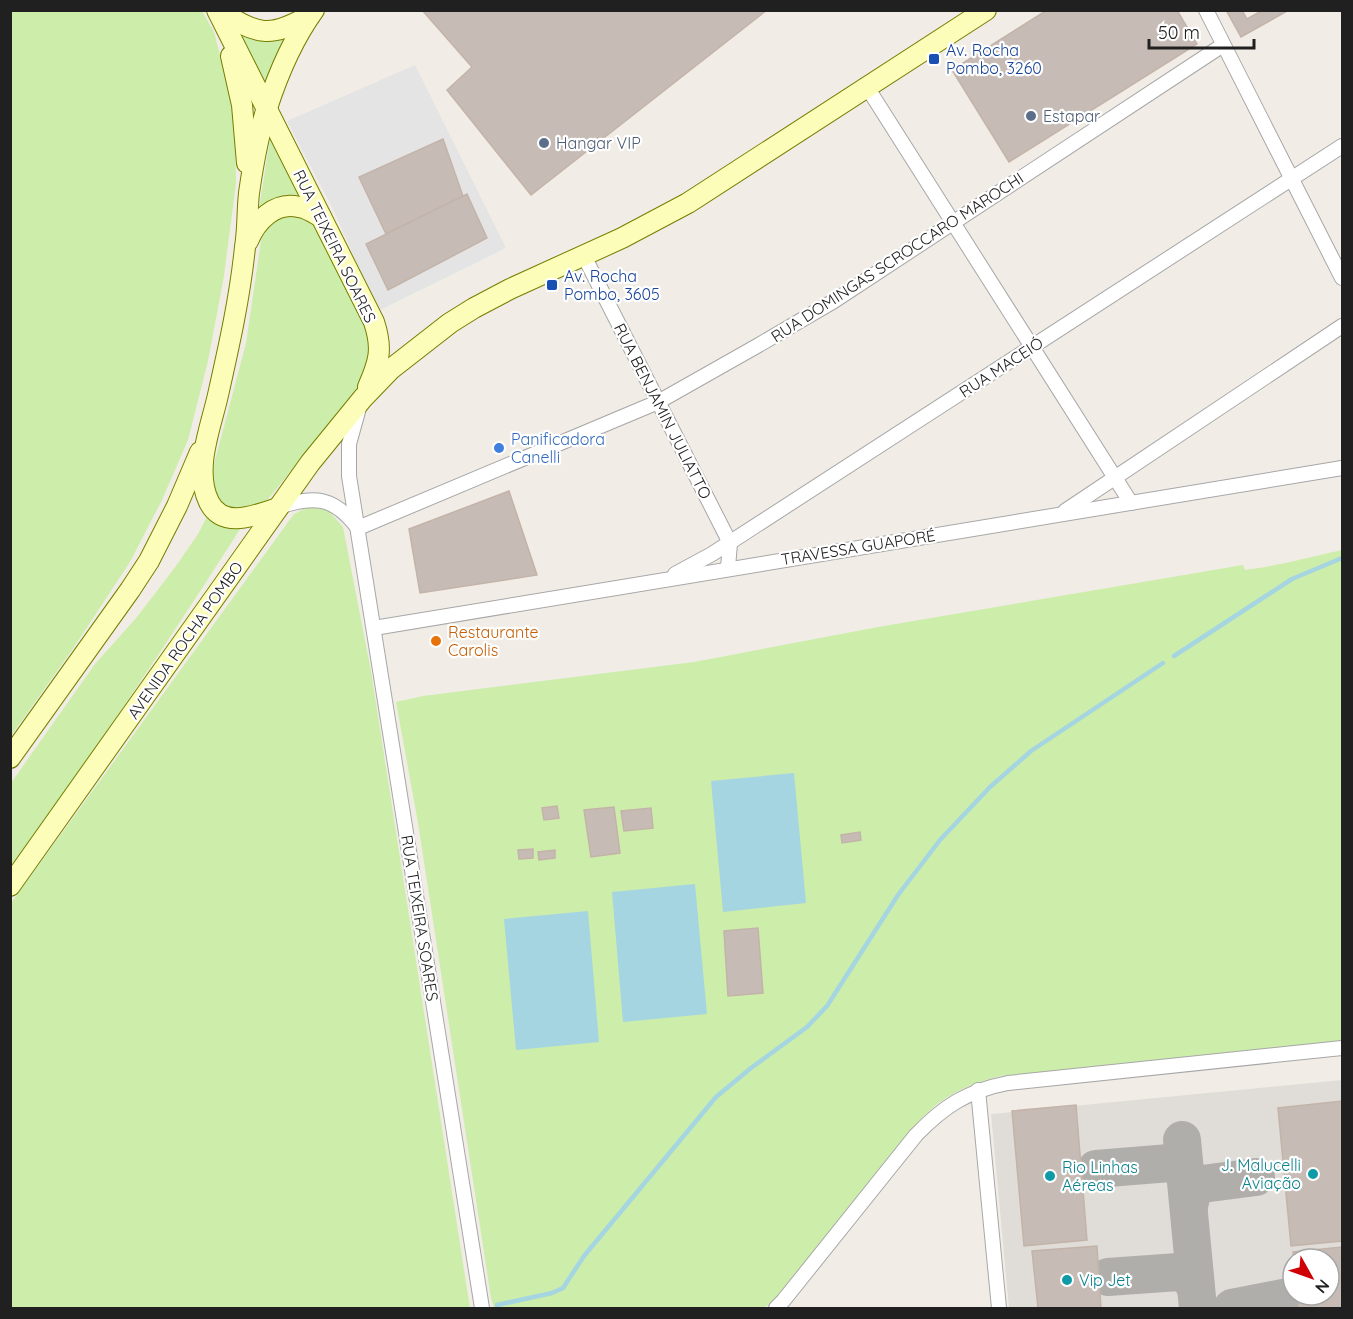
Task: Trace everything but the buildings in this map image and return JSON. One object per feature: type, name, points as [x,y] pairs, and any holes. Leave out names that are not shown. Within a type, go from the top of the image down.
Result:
[{"type":"main road","points":[[217,10],[253,30],[269,32],[285,28],[313,12]]},
{"type":"main road","points":[[217,10],[242,105],[249,192],[246,246],[230,341],[207,436],[203,467],[204,486],[209,502],[216,510],[232,519],[243,519],[278,508]]},
{"type":"main road","name":"RUA TEIXEIRA SOARES","points":[[217,10],[374,322],[380,342],[377,367],[363,398]]},
{"type":"main road","points":[[363,398],[411,352],[458,318],[510,289],[584,256],[688,203],[986,10]]},
{"type":"main road","points":[[249,192],[267,109],[289,53],[313,12]]},
{"type":"main road","points":[[246,246],[258,222],[279,208],[299,207],[321,217]]},
{"type":"main road","name":"AVENIDA ROCHA POMBO","points":[[10,886],[316,455],[363,398]]},
{"type":"main road","points":[[10,758],[130,590],[148,561],[177,506],[207,436]]},
{"type":"street","points":[[1206,10],[1342,278]]},
{"type":"street","name":"RUA DOMINGAS SCROCCARO MAROCHI","points":[[358,528],[658,402],[824,307],[1223,45]]},
{"type":"street","points":[[867,87],[1131,502]]},
{"type":"street","name":"RUA MACEIÓ","points":[[657,582],[712,554],[1342,146]]},
{"type":"street","name":"RUA BENJAMIN JULIATTO","points":[[584,256],[729,543],[724,569]]},
{"type":"street","points":[[1060,514],[1342,326]]},
{"type":"street","name":"RUA TEIXEIRA SOARES","points":[[363,398],[353,426],[348,459],[482,1308]]},
{"type":"street","name":"TRAVESSA GUAPORÉ","points":[[374,628],[1342,468]]},
{"type":"street","points":[[278,508],[300,500],[317,500],[335,505],[358,528]]},
{"type":"street","points":[[712,554],[713,565],[724,569]]},
{"type":"street","points":[[776,1308],[915,1135],[933,1117],[955,1101],[978,1090],[1008,1083],[1342,1048]]},
{"type":"street","points":[[978,1090],[999,1308]]},
{"type":"shaded area","points":[[415,65],[506,248],[378,311],[333,209],[287,121]]},
{"type":"shaded area","points":[[1342,1080],[1342,1308],[1009,1308],[991,1114]]},
{"type":"green space","points":[[11,11],[202,11],[214,32],[228,86],[235,127],[236,183],[224,276],[208,361],[188,440],[162,500],[130,562],[72,650],[11,736]]},
{"type":"green space","points":[[240,33],[263,40],[287,37],[265,85]]},
{"type":"green space","points":[[274,135],[303,195],[280,198],[259,209],[270,139]]},
{"type":"green space","points":[[293,215],[313,224],[320,233],[375,336],[360,385],[265,503],[237,512],[219,503],[211,482],[213,468],[246,343],[262,234],[275,220]]},
{"type":"green space","points":[[308,507],[328,510],[343,527],[371,671],[470,1308],[11,1308],[11,903],[294,514]]},
{"type":"green space","points":[[210,511],[242,526],[129,699],[11,868],[11,783],[95,664],[137,617],[176,566],[198,534]]},
{"type":"green space","points":[[1342,550],[1342,1044],[1000,1076],[952,1094],[914,1126],[779,1295],[769,1305],[762,1308],[494,1308],[418,823],[396,702],[423,696],[694,662],[878,627],[1243,565],[1245,570],[1270,566]]},
{"type":"water","points":[[794,773],[806,903],[723,912],[711,781]]},
{"type":"water","points":[[695,884],[707,1014],[623,1022],[612,892]]},
{"type":"water","points":[[588,911],[599,1042],[516,1050],[504,919]]},
{"type":"waterway","points":[[1174,656],[1292,579],[1342,558]]},
{"type":"waterway","points":[[497,1305],[552,1293],[563,1288],[584,1256],[716,1097],[807,1027],[827,1006],[898,895],[940,840],[990,787],[1031,751],[1163,663]]},
{"type":"taxiway","points":[[1182,1140],[1198,1308]]},
{"type":"taxiway","points":[[1096,1169],[1170,1163],[1179,1166],[1186,1175]]},
{"type":"taxiway","points":[[1189,1206],[1193,1189],[1202,1184],[1256,1177]]},
{"type":"taxiway","points":[[1108,1277],[1178,1272],[1189,1276],[1196,1288]]},
{"type":"taxiway","points":[[1232,1308],[1281,1298]]},
{"type":"place","name":"Av. Rocha Pombo, 3260","points":[[934,59]]},
{"type":"place","name":"Estapar","points":[[1031,116]]},
{"type":"place","name":"Hangar VIP","points":[[544,143]]},
{"type":"place","name":"Av. Rocha Pombo, 3605","points":[[552,285]]},
{"type":"place","name":"Panificadora Canelli","points":[[499,448]]},
{"type":"place","name":"Restaurante Carolis","points":[[436,641]]},
{"type":"place","name":"J. Malucelli Aviação","points":[[1313,1174]]},
{"type":"place","name":"Rio Linhas Aéreas","points":[[1050,1176]]},
{"type":"place","name":"Vip Jet","points":[[1067,1280]]}]
